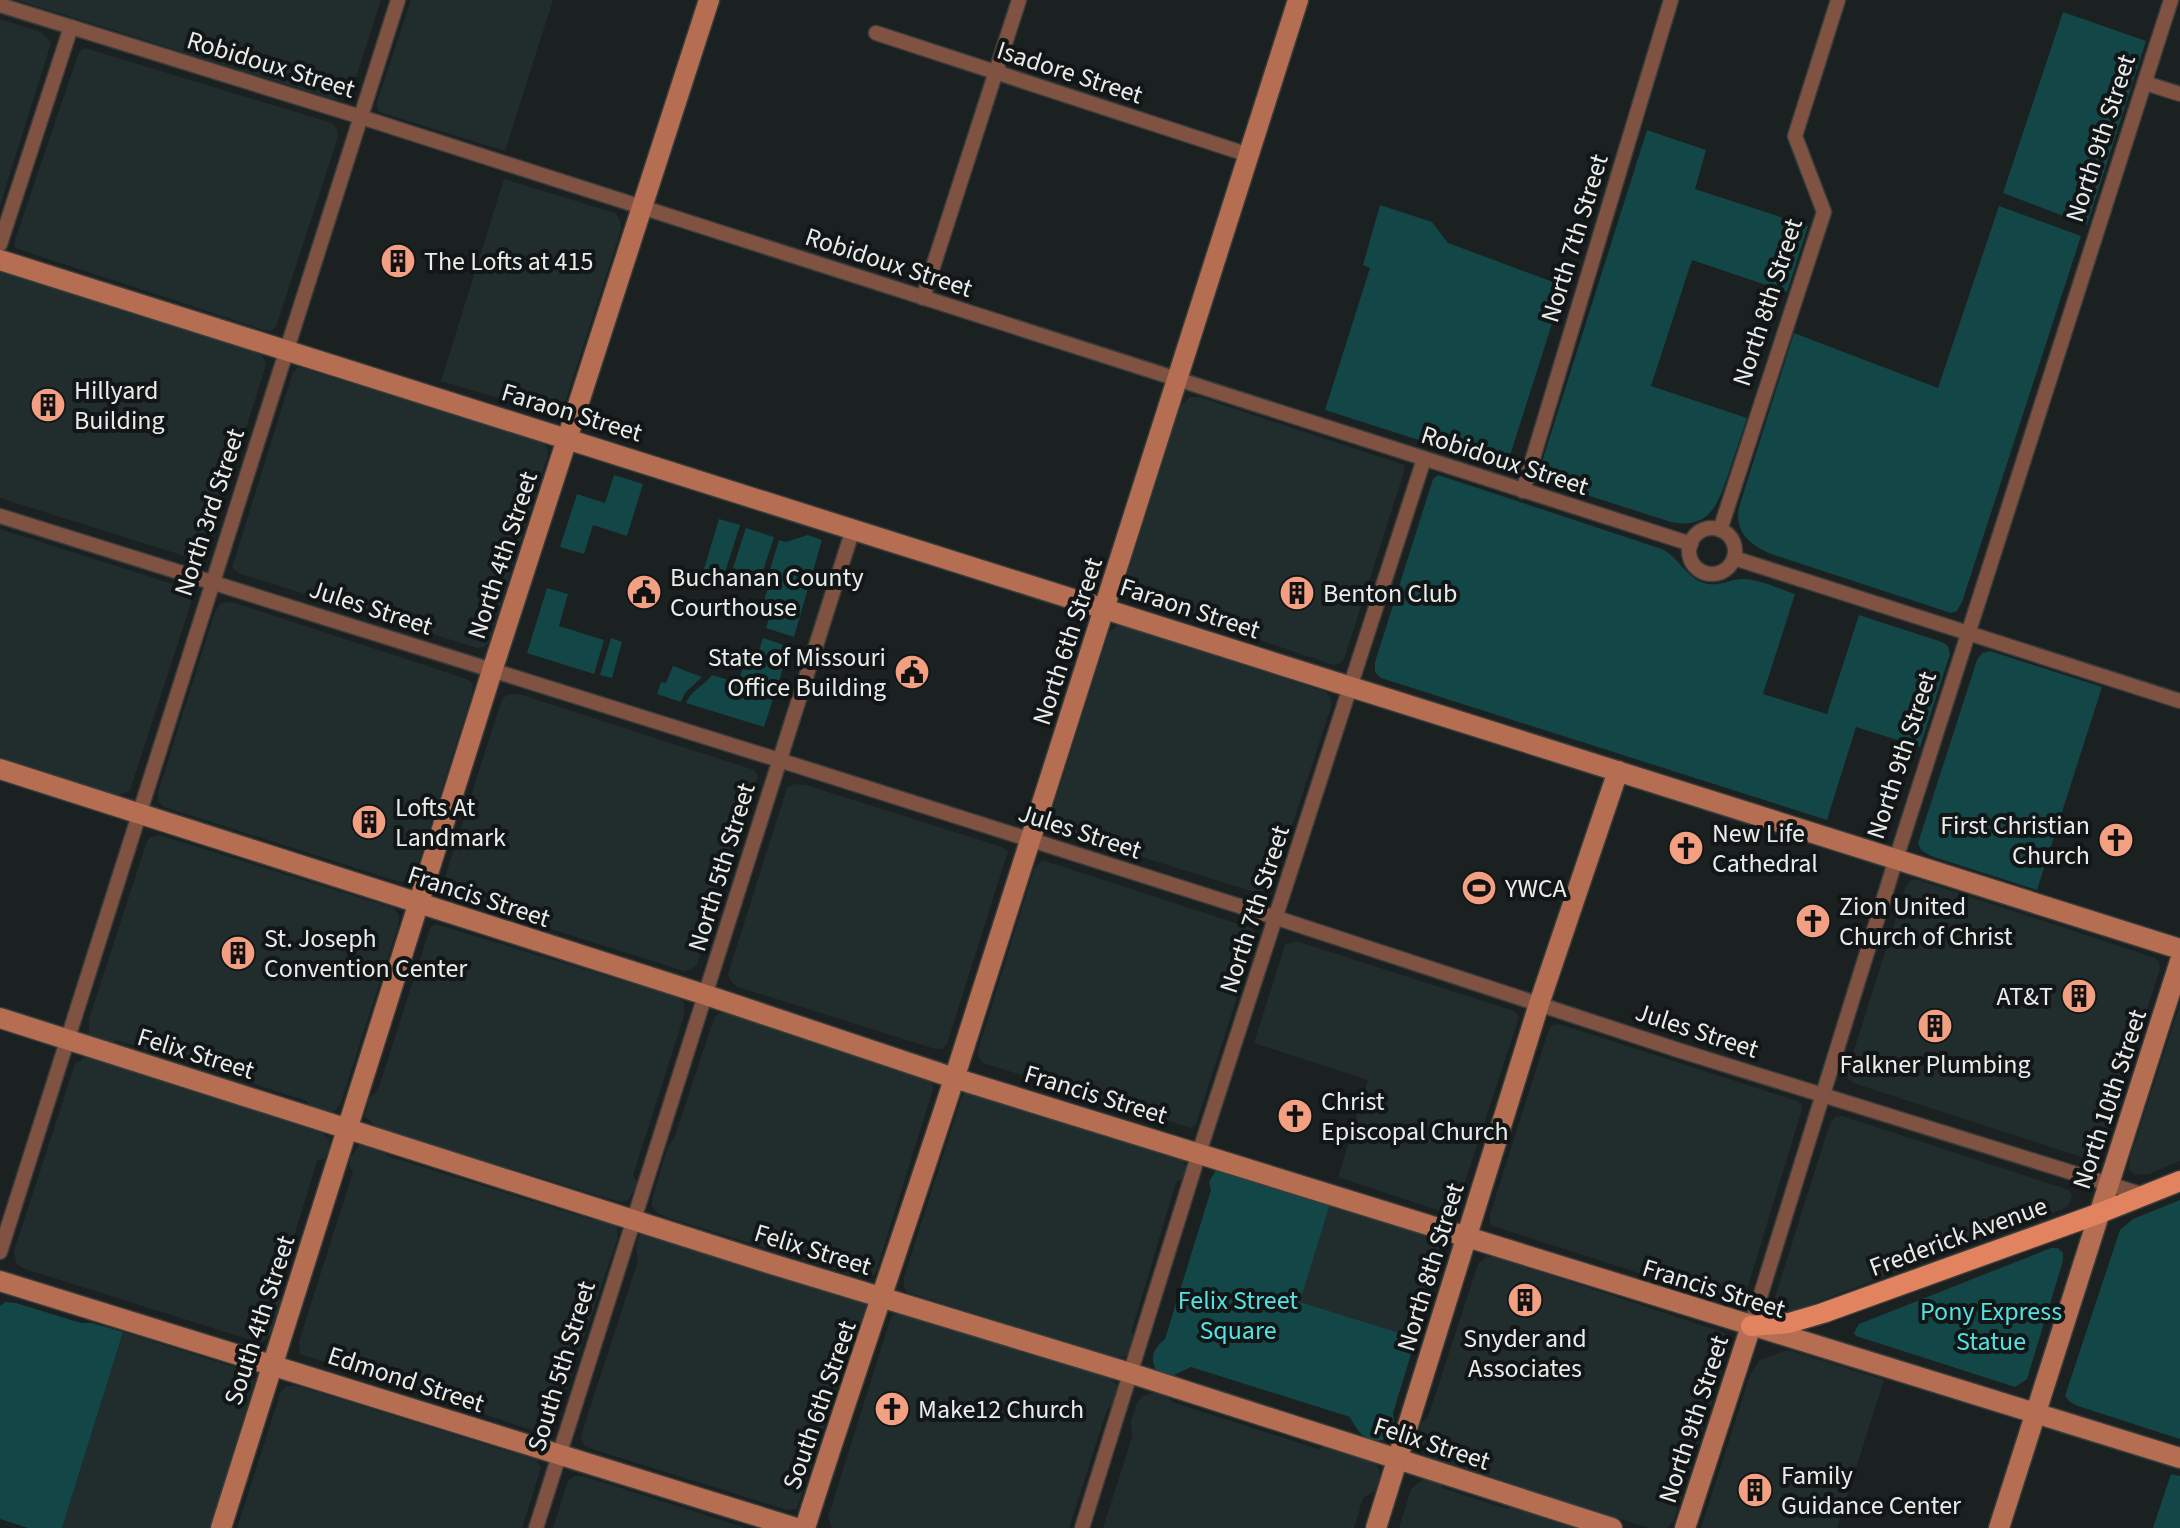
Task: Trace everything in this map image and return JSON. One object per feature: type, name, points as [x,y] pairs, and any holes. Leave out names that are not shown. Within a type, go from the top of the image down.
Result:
[{"type":"main road","name":"North 4th Street","points":[[348,1128],[709,0]]},
{"type":"main road","name":"North 6th Street","points":[[882,1298],[1298,0]]},
{"type":"main road","name":"Faraon Street","points":[[0,260],[2180,949]]},
{"type":"main road","name":"Francis Street","points":[[0,769],[706,995],[954,1078],[2180,1458]]},
{"type":"main road","name":"North 8th Street","points":[[1376,1528],[1539,1004],[1618,771]]},
{"type":"main road","name":"North 10th Street","points":[[1999,1528],[2180,961]]},
{"type":"main road","name":"Felix Street","points":[[0,1018],[1612,1528]]},
{"type":"main road","name":"South 4th Street","points":[[221,1528],[348,1128]]},
{"type":"main road","name":"Frederick Avenue","points":[[1751,1326],[1789,1323],[1823,1313],[2180,1181]]},
{"type":"main road","name":"Edmond Street","points":[[0,1281],[796,1528]]},
{"type":"main road","name":"South 6th Street","points":[[805,1528],[840,1414],[882,1298]]},
{"type":"main road","name":"North 9th Street","points":[[1685,1528],[1751,1326]]},
{"type":"street","name":"North 3rd Street","points":[[0,1252],[398,0]]},
{"type":"street","points":[[923,298],[1019,0]]},
{"type":"street","name":"North 7th Street","points":[[1523,491],[1671,0]]},
{"type":"street","name":"North 8th Street","points":[[1720,530],[1824,212],[1795,136],[1838,0]]},
{"type":"street","name":"North 9th Street","points":[[1751,1326],[1896,859],[2171,0]]},
{"type":"street","name":"Robidoux Street","points":[[0,5],[361,117],[1691,544]]},
{"type":"street","points":[[0,244],[71,27]]},
{"type":"street","name":"Isadore Street","points":[[876,33],[1249,155]]},
{"type":"street","points":[[2145,83],[2180,94]]},
{"type":"street","name":"North 7th Street","points":[[1082,1528],[1199,1153],[1424,459]]},
{"type":"street","name":"Jules Street","points":[[0,516],[1030,839],[2144,1195]]},
{"type":"street","name":"North 5th Street","points":[[632,1219],[853,529]]},
{"type":"street","points":[[1702,530],[1720,530],[1732,538],[1736,549],[1734,558],[1726,571],[1709,574],[1692,563],[1689,557],[1691,544],[1702,530]]},
{"type":"street","points":[[1734,558],[2180,701]]},
{"type":"street","name":"South 5th Street","points":[[536,1528],[632,1219]]},
{"type":"shaded area","points":[[17,0],[381,0],[350,96],[333,99]]},
{"type":"shaded area","points":[[411,0],[553,0],[505,151],[379,112],[376,105]]},
{"type":"shaded area","points":[[0,19],[41,32],[51,43],[0,205]]},
{"type":"shaded area","points":[[85,48],[332,123],[337,129],[338,137],[276,327],[270,331],[264,330],[15,248],[15,240],[79,52]]},
{"type":"shaded area","points":[[504,179],[615,213],[620,220],[621,229],[562,412],[555,415],[441,381]]},
{"type":"shaded area","points":[[0,271],[261,354],[266,363],[264,371],[207,553],[202,558],[194,559],[0,498]]},
{"type":"shaded area","points":[[299,367],[544,443],[548,450],[547,458],[488,644],[477,648],[238,573],[232,568],[293,372]]},
{"type":"shaded area","points":[[1190,397],[1199,397],[1404,465],[1341,663],[1333,665],[1124,594],[1123,588],[1181,405]]},
{"type":"shaded area","points":[[0,529],[185,588],[190,594],[191,603],[130,790],[123,794],[115,795],[0,757]]},
{"type":"shaded area","points":[[232,602],[467,679],[473,684],[414,877],[409,881],[400,882],[164,807],[158,801],[158,792],[215,612],[221,603]]},
{"type":"shaded area","points":[[1117,626],[1326,692],[1331,698],[1331,707],[1272,886],[1266,891],[1258,893],[1064,833],[1054,826],[1051,815],[1109,632]]},
{"type":"shaded area","points":[[509,694],[519,694],[754,770],[758,776],[756,785],[697,965],[684,971],[449,897],[444,891],[444,880],[502,699]]},
{"type":"shaded area","points":[[794,784],[806,785],[1008,851],[947,1044],[942,1049],[738,987],[731,982],[728,974],[787,788]]},
{"type":"shaded area","name":"St. Joseph Convention Center","points":[[159,835],[393,908],[399,915],[340,1105],[334,1111],[326,1114],[310,1109],[307,1101],[117,1040],[108,1045],[95,1042],[89,1035],[89,1019],[146,844],[150,837]]},
{"type":"shaded area","points":[[1042,860],[1251,928],[1255,932],[1255,941],[1196,1124],[1191,1128],[983,1063],[979,1058],[978,1050],[1034,869]]},
{"type":"shaded area","points":[[1916,879],[2155,958],[2159,962],[2160,969],[2100,1153],[2095,1157],[2088,1159],[1848,1079],[1847,1072],[1906,886]]},
{"type":"shaded area","points":[[435,924],[679,998],[684,1003],[684,1016],[633,1175],[637,1181],[636,1187],[628,1200],[613,1200],[377,1127],[365,1116],[369,1098],[378,1090],[430,928]]},
{"type":"shaded area","points":[[1296,941],[1514,1011],[1519,1017],[1456,1209],[1452,1212],[1446,1213],[1338,1177],[1368,1080],[1254,1043],[1285,945]]},
{"type":"shaded area","points":[[2180,1004],[2180,1161],[2149,1174],[2135,1175],[2129,1169],[2130,1158]]},
{"type":"shaded area","points":[[728,1012],[928,1077],[932,1083],[933,1089],[876,1272],[872,1276],[865,1279],[666,1217],[657,1213],[652,1206],[668,1146],[674,1139],[714,1018],[719,1013]]},
{"type":"shaded area","points":[[1559,1024],[1797,1101],[1803,1106],[1745,1296],[1739,1303],[1490,1225],[1490,1214],[1549,1029]]},
{"type":"shaded area","points":[[84,1058],[97,1058],[322,1133],[329,1139],[325,1158],[317,1161],[278,1289],[281,1302],[270,1335],[263,1341],[254,1341],[22,1268],[16,1263],[14,1251],[75,1064]]},
{"type":"shaded area","points":[[967,1091],[1182,1158],[1188,1173],[1185,1179],[1176,1182],[1131,1333],[1136,1335],[1126,1356],[1112,1358],[907,1292],[904,1277],[962,1096]]},
{"type":"shaded area","points":[[1842,1116],[2069,1190],[2072,1195],[2070,1203],[2065,1208],[1786,1314],[1775,1303],[1776,1294],[1830,1123],[1835,1117]]},
{"type":"shaded area","points":[[360,1144],[379,1145],[387,1156],[593,1220],[616,1221],[618,1237],[554,1425],[549,1431],[538,1432],[300,1354],[299,1341],[353,1172],[349,1166],[350,1158]]},
{"type":"shaded area","points":[[1330,1204],[1443,1241],[1444,1247],[1416,1338],[1300,1302]]},
{"type":"shaded area","points":[[646,1232],[861,1299],[866,1304],[865,1321],[855,1332],[797,1509],[787,1510],[584,1445],[581,1439],[583,1429],[638,1261],[636,1247],[639,1236]]},
{"type":"shaded area","points":[[1486,1257],[1495,1257],[1725,1333],[1729,1338],[1730,1345],[1673,1522],[1667,1528],[1649,1528],[1428,1457],[1416,1448],[1421,1423],[1428,1417],[1478,1264]]},
{"type":"shaded area","points":[[897,1312],[1110,1378],[1117,1385],[1117,1400],[1107,1410],[1069,1528],[831,1526],[828,1517],[891,1317]]},
{"type":"shaded area","points":[[123,1332],[250,1372],[255,1380],[210,1528],[62,1528]]},
{"type":"shaded area","points":[[1784,1351],[1884,1380],[1837,1528],[1701,1528],[1750,1375],[1760,1360]]},
{"type":"shaded area","points":[[287,1386],[298,1386],[536,1460],[541,1468],[522,1528],[237,1528],[281,1391]]},
{"type":"shaded area","points":[[1157,1392],[1166,1395],[1172,1402],[1318,1449],[1328,1446],[1370,1461],[1377,1466],[1379,1483],[1374,1491],[1363,1498],[1354,1528],[1103,1528],[1132,1437],[1131,1421],[1136,1405],[1142,1396]]},
{"type":"shaded area","points":[[574,1476],[583,1476],[746,1528],[553,1528],[568,1481]]},
{"type":"shaded area","points":[[1424,1479],[1433,1479],[1443,1488],[1507,1509],[1515,1506],[1585,1528],[1399,1528],[1411,1489]]},
{"type":"green space","points":[[2063,12],[2146,41],[2087,225],[2003,193]]},
{"type":"green space","points":[[1647,130],[1706,150],[1695,189],[1808,226],[1787,292],[1692,260],[1651,386],[1747,418],[1716,504],[1704,518],[1695,522],[1671,522],[1540,478],[1540,468]]},
{"type":"green space","points":[[1380,205],[1432,222],[1448,243],[1564,286],[1507,465],[1497,465],[1325,410],[1370,268],[1363,265]]},
{"type":"green space","points":[[1999,206],[2081,236],[1957,611],[1951,613],[1771,554],[1756,546],[1741,530],[1739,507],[1794,333],[1938,388]]},
{"type":"green space","points":[[614,475],[643,484],[627,536],[593,525],[584,554],[560,547],[577,494],[605,503]]},
{"type":"green space","points":[[1438,475],[1662,549],[1690,575],[1707,584],[1751,580],[1795,594],[1763,694],[1827,714],[1859,615],[1942,642],[1948,646],[1950,654],[1920,747],[1856,727],[1827,820],[1381,678],[1375,672],[1375,662],[1433,479]]},
{"type":"green space","points":[[719,519],[740,525],[720,588],[700,582]]},
{"type":"green space","points":[[746,528],[774,537],[761,577],[733,568]]},
{"type":"green space","points":[[808,535],[822,540],[794,637],[766,628],[770,615],[761,612],[779,540],[786,542]]},
{"type":"green space","points":[[547,588],[568,594],[559,626],[604,640],[594,674],[527,653]]},
{"type":"green space","points":[[611,638],[622,642],[612,678],[600,675]]},
{"type":"green space","points":[[763,638],[790,647],[764,727],[686,703],[712,675],[738,683],[748,650],[758,653]]},
{"type":"green space","points":[[1990,651],[2102,687],[2037,890],[1931,856],[1921,850],[1918,843],[1977,660],[1982,653]]},
{"type":"green space","points":[[673,666],[702,677],[685,693],[681,702],[657,694],[661,682],[666,683]]},
{"type":"green space","name":"Felix Street Square","points":[[1224,1169],[1330,1204],[1300,1302],[1416,1338],[1393,1413],[1395,1431],[1388,1437],[1375,1441],[1369,1439],[1358,1431],[1350,1417],[1191,1367],[1172,1376],[1156,1371],[1154,1354],[1165,1339],[1211,1190],[1209,1182],[1216,1170]]},
{"type":"green space","points":[[2180,1200],[2180,1439],[2078,1406],[2065,1396],[2120,1230],[2133,1219]]},
{"type":"green space","name":"Pony Express Statue","points":[[2051,1248],[2058,1248],[2063,1253],[2063,1261],[2027,1379],[2015,1387],[1854,1333],[1859,1324]]},
{"type":"green space","points":[[5,1302],[123,1332],[62,1528],[28,1528],[0,1519],[0,1306]]},
{"type":"green space","points":[[2171,1474],[2180,1476],[2180,1528],[2153,1528]]},
{"type":"place","name":"The Lofts at 415","points":[[398,261]]},
{"type":"place","name":"Hillyard Building","points":[[48,405]]},
{"type":"place","name":"Buchanan County Courthouse","points":[[644,592]]},
{"type":"place","name":"Benton Club","points":[[1297,593]]},
{"type":"place","name":"State of Missouri Office Building","points":[[912,672]]},
{"type":"place","name":"Lofts At Landmark","points":[[369,822]]},
{"type":"place","name":"First Christian Church","points":[[2116,840]]},
{"type":"place","name":"New Life Cathedral","points":[[1686,848]]},
{"type":"place","name":"YWCA","points":[[1479,888]]},
{"type":"place","name":"Zion United Church of Christ","points":[[1813,921]]},
{"type":"place","name":"St. Joseph Convention Center","points":[[238,953]]},
{"type":"place","name":"AT&T","points":[[2079,996]]},
{"type":"place","name":"Falkner Plumbing","points":[[1935,1026]]},
{"type":"place","name":"Christ Episcopal Church","points":[[1295,1116]]},
{"type":"place","name":"Snyder and Associates","points":[[1525,1300]]},
{"type":"place","name":"Make12 Church","points":[[892,1409]]},
{"type":"place","name":"Family Guidance Center","points":[[1755,1490]]}]
